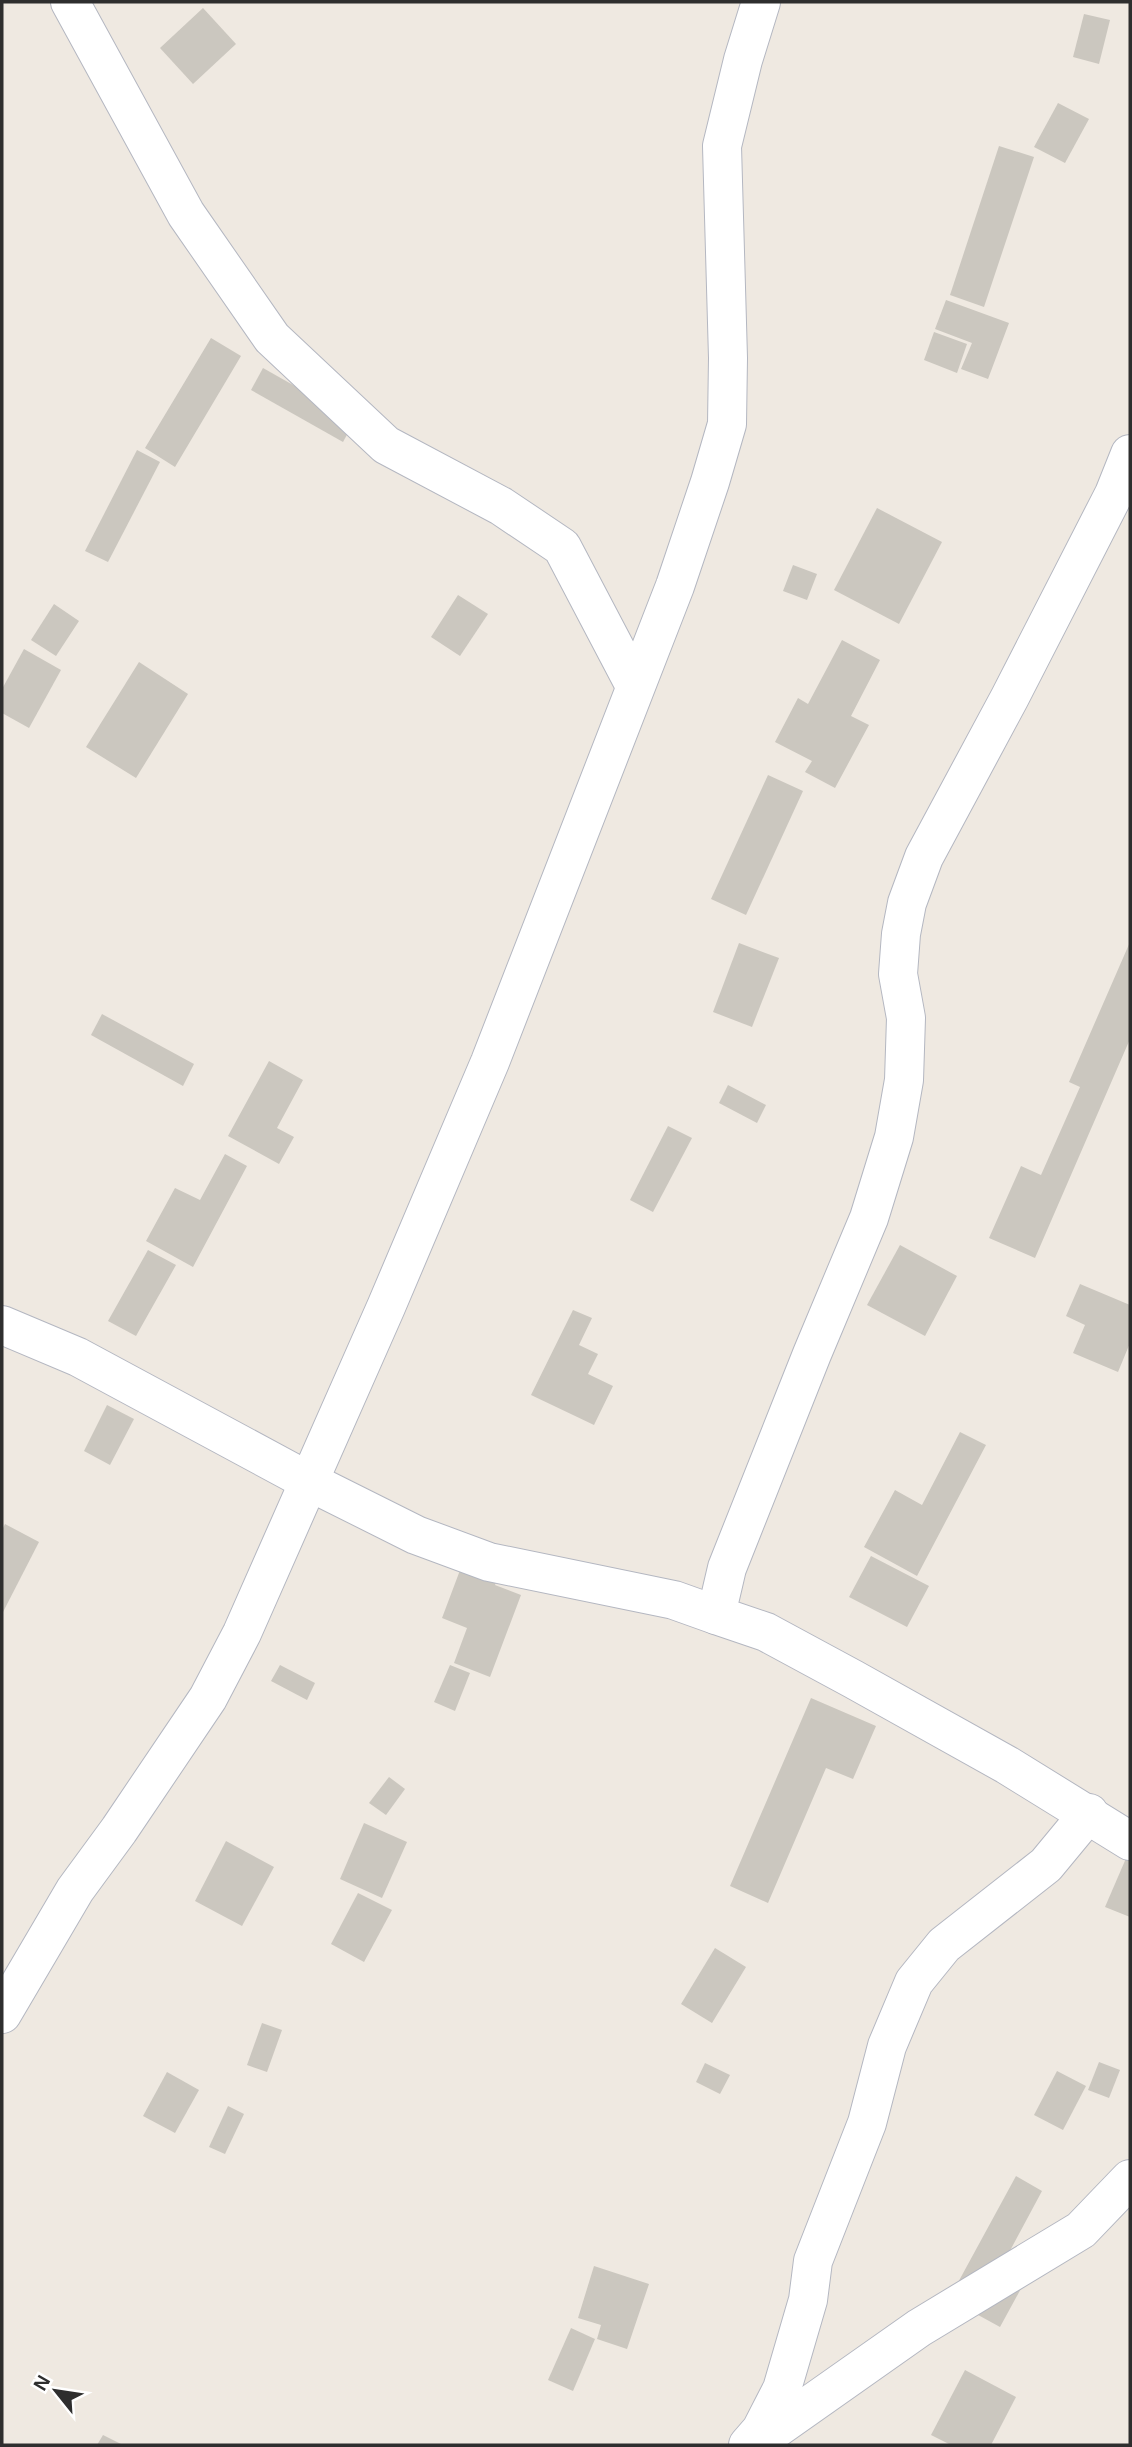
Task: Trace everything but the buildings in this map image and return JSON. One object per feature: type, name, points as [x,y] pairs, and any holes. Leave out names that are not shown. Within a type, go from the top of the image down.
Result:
[{"type":"street","points":[[70,2],[186,214],[272,338],[386,445],[501,506],[562,547],[635,686]]},
{"type":"street","points":[[2,2014],[75,1890],[208,1698],[242,1633],[310,1482],[489,1062],[679,573],[727,424],[722,146],[743,60],[761,2]]},
{"type":"street","points":[[716,1615],[727,1568],[869,1218],[894,1137],[904,1080],[906,1018],[898,974],[901,934],[911,892],[924,857],[1017,685],[1114,494],[1130,454]]},
{"type":"street","points":[[2,1325],[78,1357],[310,1482],[416,1535],[489,1562],[674,1600],[777,1638],[1007,1765],[1130,1840]]},
{"type":"street","points":[[750,2445],[761,2431],[782,2389],[805,2311],[813,2261],[867,2123],[887,2046],[915,1982],[944,1945],[1046,1866],[1089,1814]]},
{"type":"street","points":[[750,2445],[919,2328],[1082,2230],[1130,2179]]}]
